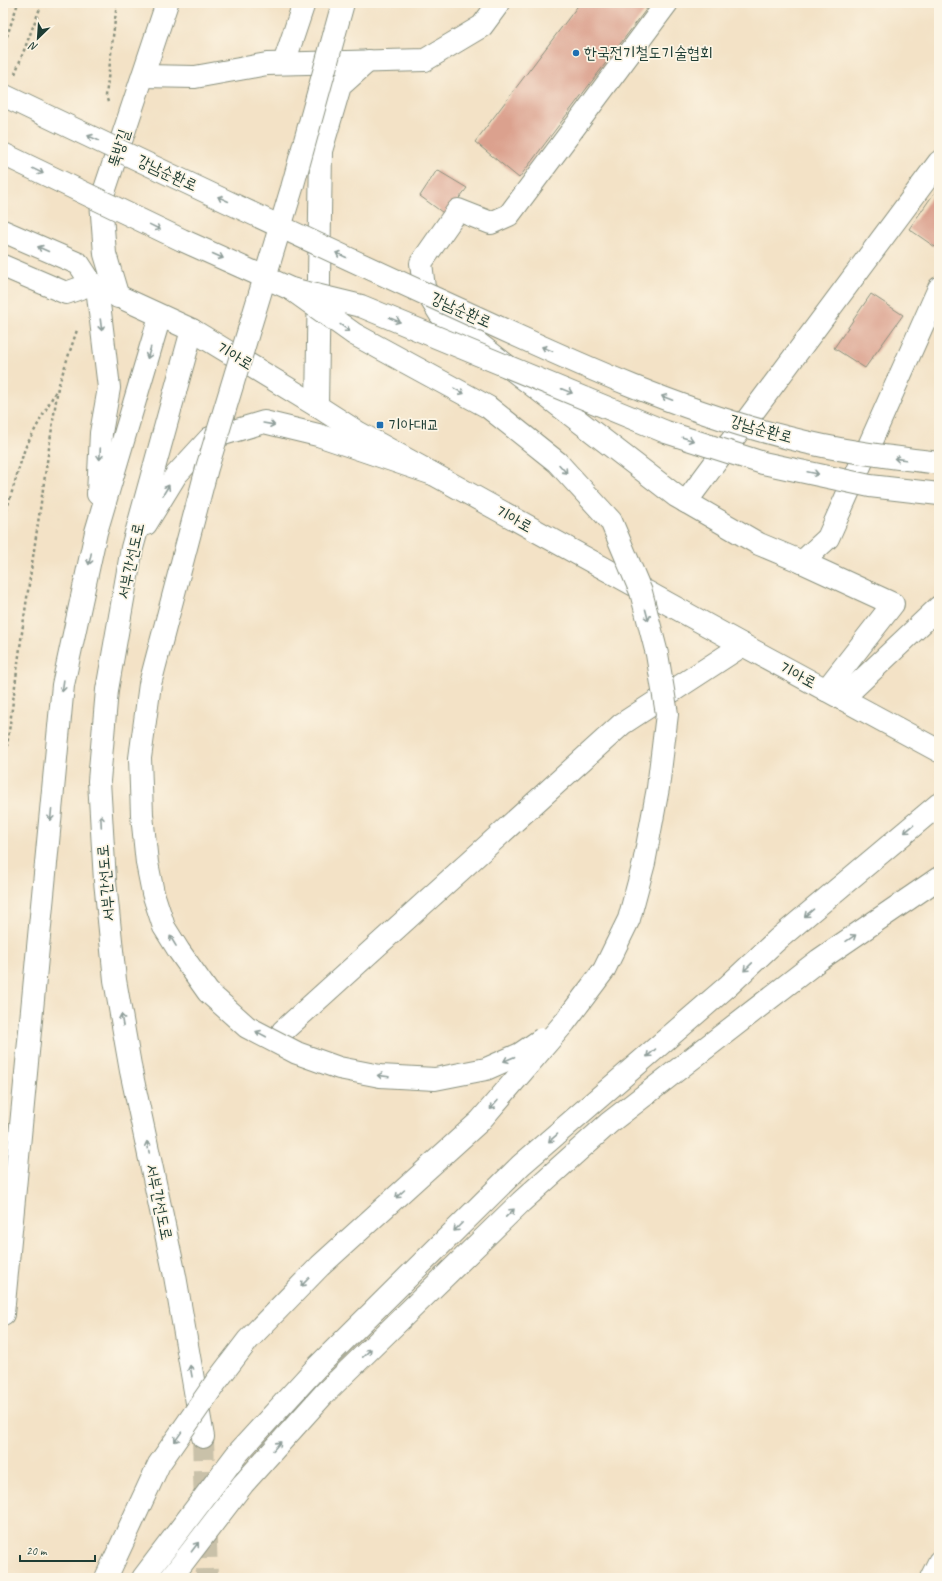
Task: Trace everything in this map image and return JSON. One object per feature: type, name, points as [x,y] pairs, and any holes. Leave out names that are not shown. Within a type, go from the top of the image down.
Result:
[{"type":"main road","name":"뚝방길","points":[[118,296],[105,254],[101,200],[167,3]]},
{"type":"main road","points":[[284,63],[304,3]]},
{"type":"main road","points":[[343,3],[292,188],[207,468],[150,684],[140,758],[142,815],[147,862],[153,892],[164,927],[208,992],[246,1027],[296,1053],[338,1068],[383,1077],[435,1079],[486,1068],[520,1054],[566,1022]]},
{"type":"main road","points":[[143,76],[195,77],[267,64],[284,63],[425,60],[482,26],[499,3]]},
{"type":"main road","points":[[667,3],[509,215],[491,223],[458,210],[421,263],[424,288],[440,314],[676,496],[759,544],[893,604],[834,695]]},
{"type":"main road","points":[[317,406],[321,151],[340,86],[368,61]]},
{"type":"main road","name":"강남순환로","points":[[8,86],[376,272],[628,384],[710,414],[789,438],[879,456],[939,463]]},
{"type":"main road","name":"강남순환로","points":[[3,154],[182,240],[291,289],[361,306],[666,432],[763,463],[870,486],[939,494]]},
{"type":"main road","points":[[686,502],[939,162]]},
{"type":"main road","points":[[3,231],[79,264],[94,285],[110,388],[101,433],[96,532]]},
{"type":"main road","points":[[3,266],[66,293],[94,285]]},
{"type":"main road","name":"기아로","points":[[94,285],[192,330],[359,433],[834,695],[939,751]]},
{"type":"main road","points":[[802,562],[828,538],[939,288]]},
{"type":"main road","points":[[106,1578],[159,1464],[216,1382],[248,1340],[320,1266],[480,1121],[566,1022],[604,970],[629,919],[644,863],[658,788],[667,714],[657,654],[641,592],[611,522],[557,462],[488,407],[354,334],[291,289]]},
{"type":"main road","points":[[3,1314],[63,685],[96,532],[160,316]]},
{"type":"main road","name":"서부간선도로","points":[[192,330],[132,548],[107,690],[100,773],[105,881],[115,980],[129,1056],[175,1276],[203,1437]]},
{"type":"main road","points":[[132,548],[176,475],[210,438],[264,422],[318,435],[433,474]]},
{"type":"main road","points":[[834,695],[939,607]]},
{"type":"main road","points":[[283,1031],[622,724],[743,645]]},
{"type":"main road","points":[[143,1578],[236,1454],[315,1368],[521,1165],[729,986],[777,940],[939,804]]},
{"type":"main road","points":[[171,1578],[242,1484],[324,1394],[521,1202],[609,1123],[819,960],[939,878]]},
{"type":"main road","points":[[931,1578],[939,1562]]},
{"type":"path","points":[[3,48],[18,3]]},
{"type":"path","points":[[8,86],[42,3]]},
{"type":"path","points":[[108,103],[106,96],[117,3]]},
{"type":"path","points":[[3,777],[23,625],[58,387],[78,328]]},
{"type":"path","points":[[3,522],[24,448],[58,387]]},
{"type":"building","points":[[580,3],[651,3],[519,178],[475,142]]},
{"type":"building","points":[[437,170],[467,188],[446,215],[420,196]]},
{"type":"building","points":[[939,186],[939,241],[935,247],[909,229]]},
{"type":"building","points":[[871,294],[903,315],[865,368],[834,348]]},
{"type":"tunnel","points":[[203,1437],[207,1578]]},
{"type":"place","name":"한국전기철도기술협회","points":[[576,53]]},
{"type":"place","name":"기아대교","points":[[380,425]]}]
